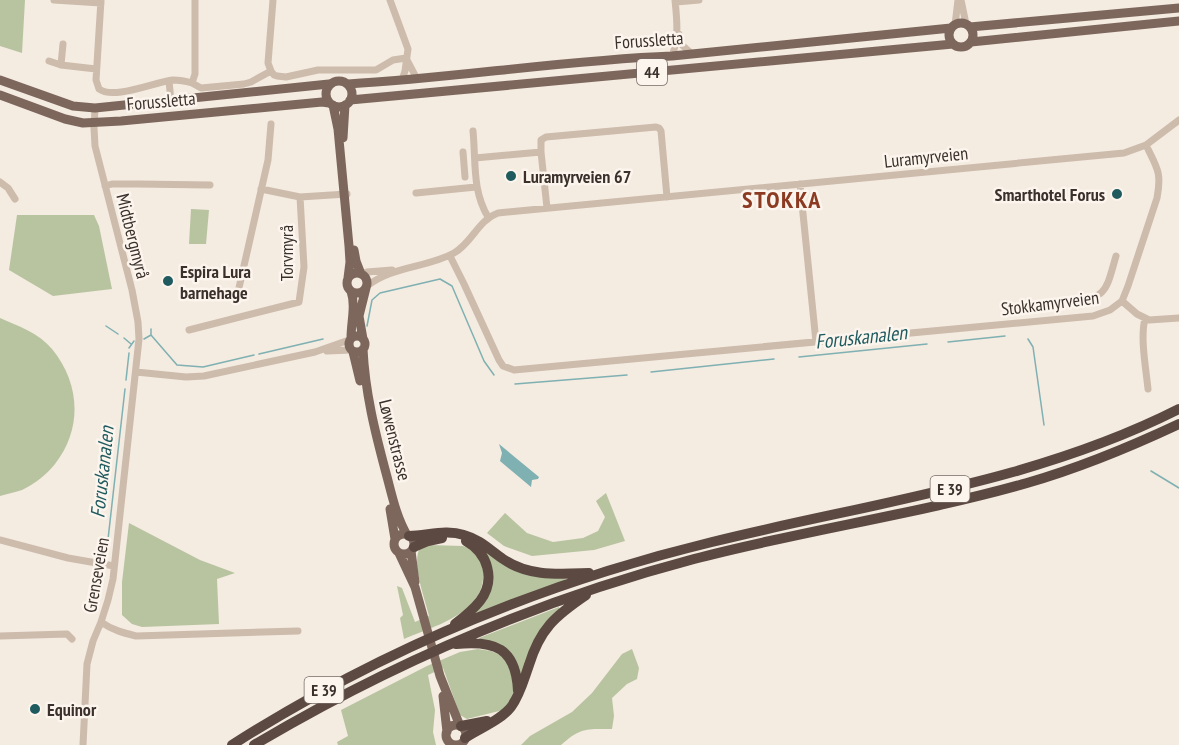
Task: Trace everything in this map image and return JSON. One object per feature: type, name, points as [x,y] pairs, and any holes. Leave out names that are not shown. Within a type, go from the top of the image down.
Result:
[{"type":"highway","name":"E 39","points":[[232,745],[340,682],[411,647],[510,605],[604,572],[712,542],[1012,473],[1097,446],[1179,409]]},
{"type":"highway","name":"E 39","points":[[254,745],[362,685],[447,645],[520,615],[599,587],[737,548],[951,502],[1027,483],[1091,462],[1179,424]]},
{"type":"highway","name":"E 39","points":[[408,535],[453,532],[465,535],[480,542],[511,564],[536,573],[553,575],[604,572]]},
{"type":"highway","name":"E 39","points":[[412,549],[439,539],[459,538],[476,547],[486,562],[488,581],[483,596],[447,631]]},
{"type":"highway","name":"E 39","points":[[465,741],[507,711],[518,694],[544,630],[557,616],[599,587]]},
{"type":"highway","name":"E 39","points":[[447,645],[483,643],[502,651],[510,658],[515,668],[518,694]]},
{"type":"highway","points":[[460,726],[492,721]]},
{"type":"main road","name":"Forussletta","points":[[348,84],[672,56],[961,26],[1179,8]]},
{"type":"main road","name":"44","points":[[953,44],[962,46],[971,42],[1179,21]]},
{"type":"main road","points":[[953,44],[950,36],[961,26],[973,34],[971,42]]},
{"type":"main road","name":"Forussletta","points":[[348,102],[953,44]]},
{"type":"main road","name":"Forussletta","points":[[0,80],[73,106],[95,108],[329,84]]},
{"type":"main road","name":"44","points":[[329,84],[337,80],[348,84]]},
{"type":"main road","points":[[329,84],[326,93],[338,129],[345,195],[350,262],[347,285],[351,291],[360,293],[367,287]]},
{"type":"main road","points":[[348,84],[351,92],[348,102],[344,152],[345,195],[356,261],[361,274],[367,280],[359,316],[365,344],[353,346]]},
{"type":"main road","name":"Forussletta","points":[[0,95],[65,119],[94,123],[322,102],[331,104]]},
{"type":"main road","name":"44","points":[[331,104],[341,106],[348,102]]},
{"type":"main road","points":[[348,279],[352,274],[361,274]]},
{"type":"main road","name":"Løwenstrasse","points":[[351,291],[354,306],[353,346],[395,539]]},
{"type":"main road","name":"Løwenstrasse","points":[[353,346],[398,517],[408,535]]},
{"type":"main road","points":[[415,587],[413,540],[408,535],[401,535],[395,539],[394,547],[415,587],[439,674],[449,739]]},
{"type":"main road","points":[[399,553],[405,554],[412,549]]},
{"type":"main road","points":[[439,674],[460,726],[465,730],[465,741],[457,744],[449,739]]},
{"type":"main road","points":[[449,739],[452,726],[460,726]]},
{"type":"street","points":[[54,0],[101,2],[96,80],[100,90],[109,93],[182,80],[201,88],[244,84],[271,71]]},
{"type":"street","points":[[192,83],[195,74],[195,0]]},
{"type":"street","points":[[273,0],[268,63],[271,71],[277,76],[286,77],[318,70],[372,70],[381,68],[393,60],[406,58]]},
{"type":"street","points":[[390,0],[408,49],[402,80]]},
{"type":"street","points":[[672,56],[678,31],[676,1],[699,0]]},
{"type":"street","points":[[959,0],[961,26]]},
{"type":"street","points":[[678,31],[682,45],[692,54]]},
{"type":"street","points":[[61,65],[63,44]]},
{"type":"street","points":[[406,58],[417,79]]},
{"type":"street","points":[[49,61],[61,65],[96,69]]},
{"type":"street","points":[[169,81],[171,101]]},
{"type":"street","name":"Midtbergmyrå","points":[[95,108],[95,146],[138,322],[136,372]]},
{"type":"street","name":"Luramyrveien","points":[[488,217],[506,212],[1117,154],[1146,146],[1179,120]]},
{"type":"street","name":"Torvmyrå","points":[[236,301],[268,160],[271,124]]},
{"type":"street","points":[[547,208],[541,152],[541,140],[546,137],[659,128],[667,197]]},
{"type":"street","points":[[367,287],[377,278],[450,256],[463,247],[488,217],[476,187],[473,131]]},
{"type":"street","name":"Stokkamyrveien","points":[[450,256],[498,360],[503,366],[514,370],[1093,316],[1110,310],[1122,301],[1157,198],[1160,183],[1159,172],[1146,146]]},
{"type":"street","points":[[463,152],[465,177]]},
{"type":"street","points":[[475,158],[541,152]]},
{"type":"street","points":[[0,182],[8,188],[15,199]]},
{"type":"street","points":[[105,186],[112,184],[210,185]]},
{"type":"street","points":[[800,184],[816,342]]},
{"type":"street","points":[[416,193],[476,187]]},
{"type":"street","points":[[261,189],[300,197],[345,195]]},
{"type":"street","name":"Torvmyrå","points":[[189,330],[299,302],[304,267],[300,197]]},
{"type":"street","points":[[1070,302],[1093,298],[1103,292],[1116,256]]},
{"type":"street","points":[[361,274],[403,269]]},
{"type":"street","points":[[1122,301],[1145,319],[1179,318]]},
{"type":"street","points":[[1145,319],[1143,338],[1148,388]]},
{"type":"street","points":[[136,372],[186,377],[204,376],[353,346]]},
{"type":"street","name":"Grenseveien","points":[[136,372],[111,591],[101,622],[110,628],[136,636],[298,631]]},
{"type":"street","points":[[0,540],[68,558],[114,566]]},
{"type":"street","points":[[82,745],[87,664],[101,622]]},
{"type":"street","points":[[0,636],[67,634],[72,639]]},
{"type":"green space","points":[[0,0],[25,0],[22,53],[0,46]]},
{"type":"green space","points":[[191,209],[209,210],[206,244],[189,244]]},
{"type":"green space","points":[[17,215],[94,215],[99,226],[112,289],[53,296],[9,270]]},
{"type":"green space","points":[[0,318],[35,334],[52,349],[68,376],[73,391],[74,421],[64,450],[55,464],[27,488],[0,496]]},
{"type":"green space","points":[[606,493],[625,541],[594,550],[532,556],[504,546],[487,533],[505,513],[527,533],[553,542],[583,538],[598,531],[605,517],[596,501]]},
{"type":"green space","points":[[129,523],[200,560],[235,573],[217,579],[219,624],[142,627],[132,624],[122,615],[122,582]]},
{"type":"green space","points":[[428,545],[463,546],[473,552],[482,566],[482,585],[477,597],[457,615],[404,639],[400,618],[403,615],[397,586],[402,588],[415,622],[429,616],[417,563],[420,548]]},
{"type":"green space","points":[[485,551],[566,580],[472,617],[487,598]]},
{"type":"green space","points":[[559,607],[560,610],[520,676],[518,667],[479,638]]},
{"type":"green space","points":[[478,649],[491,651],[507,661],[515,685],[512,697],[503,710],[467,719],[460,715],[443,668],[428,675],[435,710],[433,732],[436,745],[338,745],[337,742],[348,736],[341,710],[427,666],[460,652]]},
{"type":"green space","points":[[632,649],[639,668],[637,679],[627,684],[612,698],[614,716],[612,729],[585,730],[561,745],[521,745],[530,736],[572,712],[592,693],[622,654]]},
{"type":"water","points":[[499,444],[539,477],[532,480],[531,487],[500,461],[502,453]]},
{"type":"waterway","name":"Foruskanalen","points":[[367,326],[372,300],[380,293],[440,279],[452,286],[484,361],[494,375]]},
{"type":"waterway","points":[[106,326],[118,334]]},
{"type":"waterway","name":"Foruskanalen","points":[[144,339],[151,335],[151,329]]},
{"type":"waterway","name":"Foruskanalen","points":[[151,335],[177,365],[203,367],[254,355]]},
{"type":"waterway","name":"Foruskanalen","points":[[948,342],[1005,336]]},
{"type":"waterway","points":[[124,338],[131,344]]},
{"type":"waterway","name":"Foruskanalen","points":[[259,354],[323,339]]},
{"type":"waterway","name":"Foruskanalen","points":[[1028,339],[1033,347],[1044,425]]},
{"type":"waterway","name":"Foruskanalen","points":[[129,348],[134,341]]},
{"type":"waterway","name":"Foruskanalen","points":[[799,357],[927,344]]},
{"type":"waterway","name":"Foruskanalen","points":[[126,380],[129,353]]},
{"type":"waterway","name":"Foruskanalen","points":[[651,372],[774,359]]},
{"type":"waterway","name":"Foruskanalen","points":[[515,384],[627,375]]},
{"type":"waterway","name":"Foruskanalen","points":[[106,557],[125,389]]},
{"type":"waterway","points":[[1151,471],[1179,488]]},
{"type":"place","name":"Luramyrveien 67","points":[[511,176]]},
{"type":"place","name":"Smarthotel Forus","points":[[1117,194]]},
{"type":"place","name":"Espira Lura barnehage","points":[[168,281]]},
{"type":"place","name":"Equinor","points":[[35,709]]},
{"type":"district","name":"STOKKA","points":[[782,199]]}]
